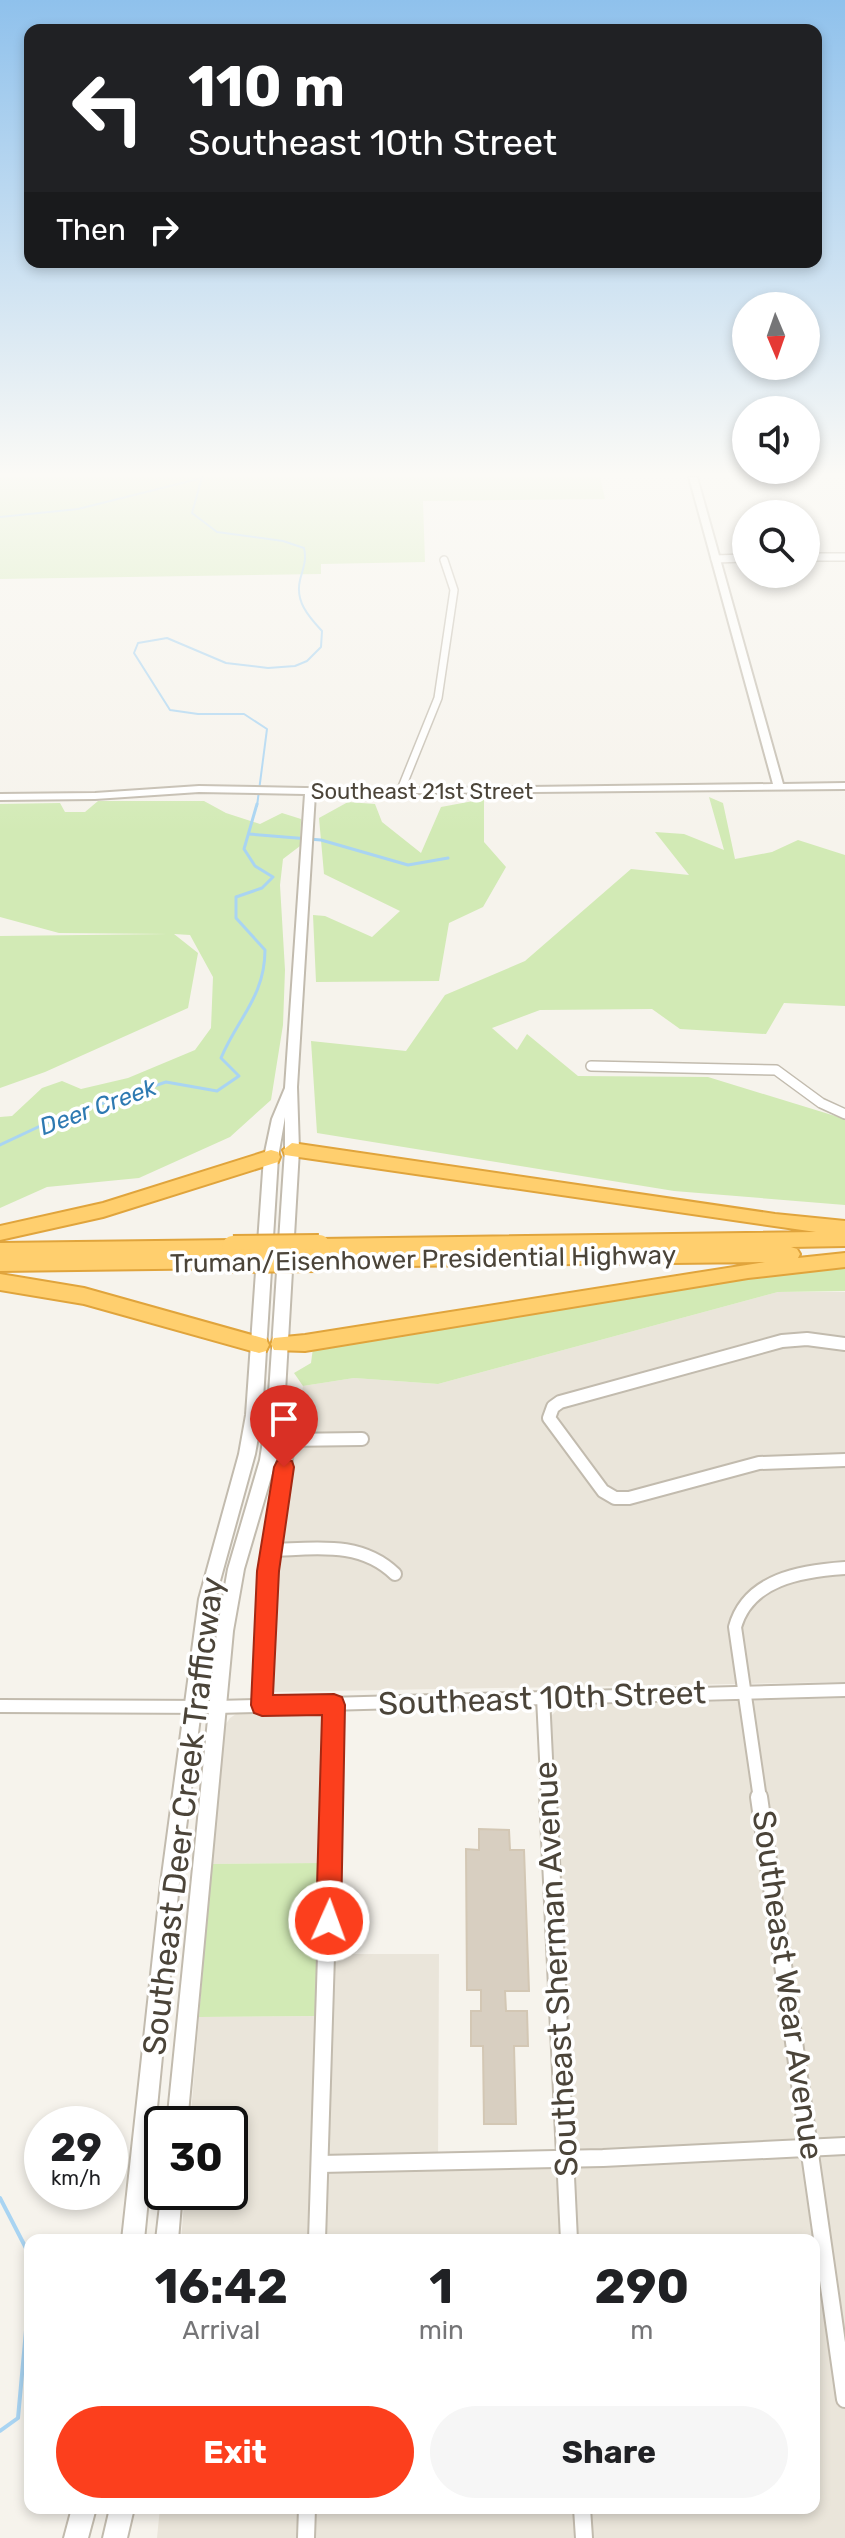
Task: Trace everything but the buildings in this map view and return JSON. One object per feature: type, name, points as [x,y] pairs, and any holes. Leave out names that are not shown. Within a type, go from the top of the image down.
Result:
[{"type":"highway","points":[[292,1150],[775,1221],[845,1228]]},
{"type":"highway","points":[[0,1233],[60,1222],[137,1202],[271,1157]]},
{"type":"highway","name":"Truman/Eisenhower Presidential Highway","points":[[318,1253],[845,1239]]},
{"type":"highway","name":"Truman/Eisenhower Presidential Highway","points":[[0,1250],[232,1254],[845,1253]]},
{"type":"highway","name":"Truman/Eisenhower Presidential Highway","points":[[0,1264],[232,1254]]},
{"type":"highway","points":[[281,1344],[305,1343],[748,1271],[845,1260]]},
{"type":"highway","points":[[0,1282],[111,1303],[259,1345]]},
{"type":"street","points":[[400,792],[438,698],[453,595]]},
{"type":"street","points":[[726,595],[779,787]]},
{"type":"street","name":"Southeast 21st Street","points":[[0,797],[239,789],[400,792],[845,786]]},
{"type":"street","points":[[291,1087],[310,791]]},
{"type":"street","points":[[591,1066],[776,1070],[821,1103],[845,1114]]},
{"type":"street","name":"Southeast Deer Creek Trafficway","points":[[179,2106],[216,1707],[230,1598],[272,1439],[281,1344],[292,1150],[291,1087]]},
{"type":"street","name":"Southeast Deer Creek Trafficway","points":[[134,2234],[170,1883],[207,1599],[251,1435],[271,1157],[278,1119],[291,1087]]},
{"type":"street","points":[[271,1157],[292,1150]]},
{"type":"street","points":[[845,1344],[807,1339],[782,1341],[560,1402],[553,1407],[549,1418],[603,1491],[615,1498],[629,1498],[759,1463],[845,1460]]},
{"type":"street","points":[[259,1345],[281,1344]]},
{"type":"street","points":[[272,1439],[362,1439]]},
{"type":"street","points":[[262,1705],[270,1550],[289,1440]]},
{"type":"street","points":[[270,1550],[361,1551],[377,1557],[395,1574]]},
{"type":"street","name":"Southeast Wear Avenue","points":[[845,1568],[815,1570],[750,1594],[741,1603],[735,1619],[845,2399]]},
{"type":"street","name":"Southeast 10th Street","points":[[0,1706],[334,1705],[845,1690]]},
{"type":"street","name":"Southeast Sherman Avenue","points":[[543,1697],[569,2234]]},
{"type":"street","points":[[317,2234],[334,1705]]},
{"type":"street","points":[[320,2164],[565,2159],[845,2146]]},
{"type":"street","points":[[168,2234],[170,2210]]},
{"type":"street","points":[[76,2538],[82,2514]]},
{"type":"street","points":[[115,2538],[121,2514]]},
{"type":"street","points":[[306,2538],[307,2514]]},
{"type":"street","points":[[582,2514],[584,2538]]},
{"type":"shaded area","points":[[778,1292],[845,1292],[845,1682],[274,1692],[271,1679],[282,1526],[303,1386],[354,1378],[438,1384]]},
{"type":"shaded area","points":[[845,1698],[845,2538],[157,2538],[159,2514],[820,2514],[820,2234],[182,2234],[184,2210],[248,2210],[248,2106],[192,2106],[199,2017],[333,2016],[335,1954],[439,1954],[438,2169],[574,2165],[551,1716],[561,1706]]},
{"type":"shaded area","points":[[318,1711],[324,1714],[328,1725],[325,1863],[211,1864],[224,1727],[230,1718],[236,1714]]},
{"type":"green space","points":[[709,797],[723,803],[735,859],[772,852],[798,840],[845,855],[845,1006],[784,1003],[766,1034],[680,1029],[652,1009],[540,1010],[492,1028],[517,1050],[527,1034],[578,1076],[708,1077],[845,1119],[845,1205],[674,1191],[317,1133],[311,1041],[406,1051],[445,995],[525,961],[631,869],[689,875],[655,832],[684,834],[724,850]]},
{"type":"green space","points":[[484,799],[484,842],[506,867],[483,907],[449,923],[439,981],[316,982],[313,915],[325,916],[372,937],[400,911],[324,874],[319,818],[348,802],[375,804],[382,822],[421,853],[441,807]]},
{"type":"green space","points":[[98,801],[204,801],[226,813],[260,824],[282,813],[301,819],[300,846],[283,859],[280,885],[285,970],[283,1025],[271,1100],[230,1137],[139,1178],[47,1187],[0,1208],[0,1117],[12,1116],[42,1088],[62,1081],[81,1089],[128,1078],[195,1050],[211,1028],[213,977],[190,935],[174,934],[198,953],[188,1008],[45,1072],[0,1088],[0,936],[168,934],[59,933],[0,917],[0,804],[60,803],[65,812],[85,812]]},
{"type":"green space","points":[[845,1266],[845,1291],[778,1292],[438,1384],[354,1378],[303,1386],[294,1373],[311,1363],[313,1348],[736,1278]]},
{"type":"green space","points":[[325,1863],[320,2016],[199,2017],[211,1864]]},
{"type":"waterway","name":"Deer Creek","points":[[257,806],[267,729],[244,714],[198,714],[170,710],[134,653],[138,643],[167,638],[226,663],[268,668],[295,666],[307,661],[321,647],[322,631],[308,614],[299,595]]},
{"type":"waterway","name":"Deer Creek","points":[[0,1145],[53,1120],[166,1082],[217,1091],[239,1076],[221,1058],[256,994],[265,950],[236,918],[236,897],[262,888],[273,877],[255,866],[244,849],[257,804]]},
{"type":"waterway","points":[[249,834],[321,840],[408,865],[448,858]]},
{"type":"waterway","name":"Deer Creek","points":[[0,2198],[24,2244]]},
{"type":"waterway","name":"Deer Creek","points":[[0,2431],[18,2418],[24,2352]]},
{"type":"route","points":[[284,1467],[268,1571],[262,1705],[334,1705],[329,1921]]}]
